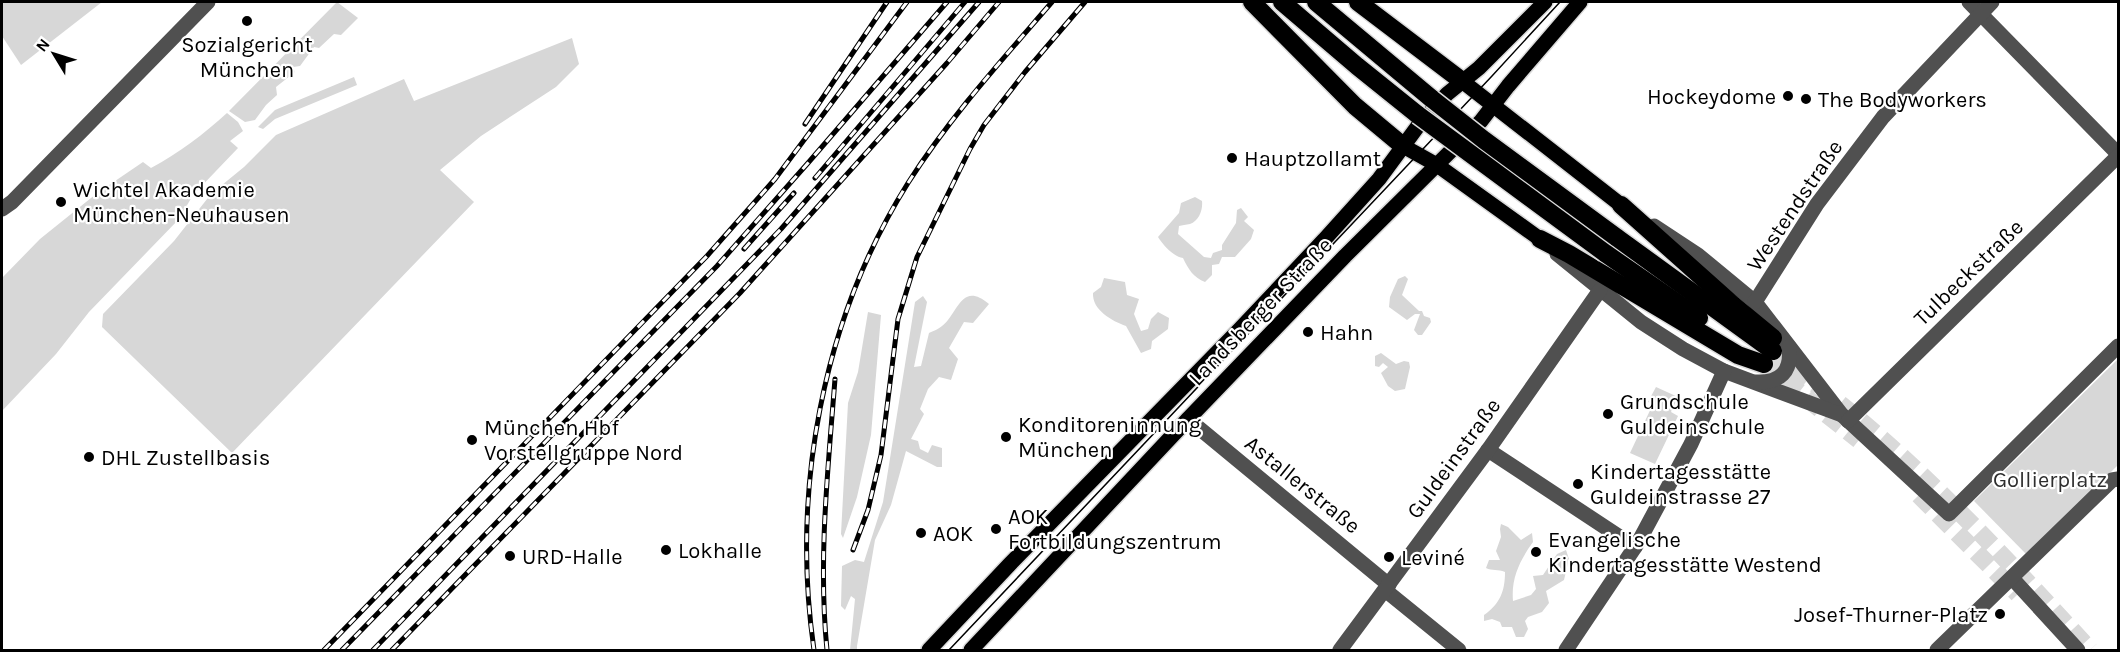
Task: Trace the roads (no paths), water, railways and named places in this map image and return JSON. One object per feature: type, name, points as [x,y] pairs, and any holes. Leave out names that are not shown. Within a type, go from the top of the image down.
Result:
[{"type":"highway","points":[[1282,2],[1418,115],[1605,253],[1775,350]]},
{"type":"highway","points":[[1316,2],[1475,133],[1775,350]]},
{"type":"highway","points":[[1358,2],[1462,81]]},
{"type":"highway","points":[[1255,5],[1355,106],[1403,146]]},
{"type":"highway","points":[[1621,205],[1733,305],[1775,350]]},
{"type":"highway","points":[[1540,239],[1738,355],[1775,350]]},
{"type":"main road","name":"Landsberger Straße","points":[[934,647],[1009,565],[1240,329],[1361,200],[1418,126],[1545,2]]},
{"type":"main road","name":"Landsberger Straße","points":[[971,651],[1188,419],[1345,256],[1480,121],[1580,2]]},
{"type":"main road","points":[[1462,81],[1621,205]]},
{"type":"main road","points":[[1403,146],[1437,165],[1540,239]]},
{"type":"street","points":[[7,206],[208,2]]},
{"type":"street","points":[[1969,2],[2118,155]]},
{"type":"street","name":"Westendstraße","points":[[1755,303],[1817,204],[1883,117],[1992,2]]},
{"type":"street","name":"Tulbeckstraße","points":[[1845,418],[2118,155]]},
{"type":"street","points":[[1621,205],[1728,277],[1755,303],[1775,350],[1817,381],[1845,418],[1949,514],[2118,346]]},
{"type":"street","points":[[1540,239],[1641,322],[1724,371],[1845,418]]},
{"type":"street","name":"Guldeinstraße","points":[[1340,651],[1488,450],[1600,290]]},
{"type":"street","points":[[1753,382],[1772,381],[1789,365],[1790,359],[1775,350]]},
{"type":"street","points":[[1566,651],[1635,547],[1691,444],[1724,371]]},
{"type":"street","points":[[1806,402],[1817,381]]},
{"type":"street","name":"Astallerstraße","points":[[1188,419],[1459,651]]},
{"type":"street","points":[[1488,450],[1635,547]]},
{"type":"street","points":[[1937,651],[2112,480],[2118,479]]},
{"type":"street","points":[[2012,578],[2078,651]]},
{"type":"tunnel","points":[[1773,351],[1819,387]]},
{"type":"tunnel","points":[[1764,364],[1859,440]]},
{"type":"tunnel","points":[[1840,404],[1939,492],[2001,554],[2090,650]]},
{"type":"tunnel","points":[[1919,495],[2018,594]]},
{"type":"tram line","points":[[949,650],[1560,2]]},
{"type":"railway","points":[[805,124],[887,2]]},
{"type":"railway","points":[[324,650],[707,256],[775,179],[907,2]]},
{"type":"railway","points":[[342,650],[717,266],[947,2]]},
{"type":"railway","points":[[815,178],[965,2]]},
{"type":"railway","points":[[373,650],[781,229],[979,2]]},
{"type":"railway","points":[[392,650],[740,293],[999,2]]},
{"type":"railway","points":[[814,650],[808,590],[807,529],[811,468],[820,408],[834,349],[854,291],[878,236],[924,159],[977,90],[1052,2]]},
{"type":"railway","points":[[853,550],[868,510],[881,455],[898,319],[917,257],[984,125],[1025,72],[1085,2]]},
{"type":"railway","points":[[744,249],[794,193]]},
{"type":"railway","points":[[827,650],[824,616],[824,548],[835,379]]},
{"type":"place","name":"Sozialgericht München","points":[[247,21]]},
{"type":"place","name":"Hockeydome","points":[[1788,96]]},
{"type":"place","name":"The Bodyworkers","points":[[1806,99]]},
{"type":"place","name":"Hauptzollamt","points":[[1232,158]]},
{"type":"place","name":"Wichtel Akademie München-Neuhausen","points":[[61,202]]},
{"type":"place","name":"Hahn","points":[[1308,332]]},
{"type":"place","name":"Grundschule Guldeinschule","points":[[1608,414]]},
{"type":"place","name":"Konditoreninnung München","points":[[1006,437]]},
{"type":"place","name":"München Hbf Vorstellgruppe Nord","points":[[472,440]]},
{"type":"place","name":"DHL Zustellbasis","points":[[89,457]]},
{"type":"place","name":"Kindertagesstätte Guldeinstrasse 27","points":[[1578,484]]},
{"type":"place","name":"AOK Fortbildungszentrum","points":[[996,529]]},
{"type":"place","name":"AOK","points":[[921,533]]},
{"type":"place","name":"Lokhalle","points":[[666,550]]},
{"type":"place","name":"Evangelische Kindertagesstätte Westend","points":[[1536,552]]},
{"type":"place","name":"URD-Halle","points":[[510,556]]},
{"type":"place","name":"Leviné","points":[[1389,557]]},
{"type":"place","name":"Josef-Thurner-Platz","points":[[2000,614]]},
{"type":"park label","name":"Gollierplatz","points":[[2050,479]]}]
